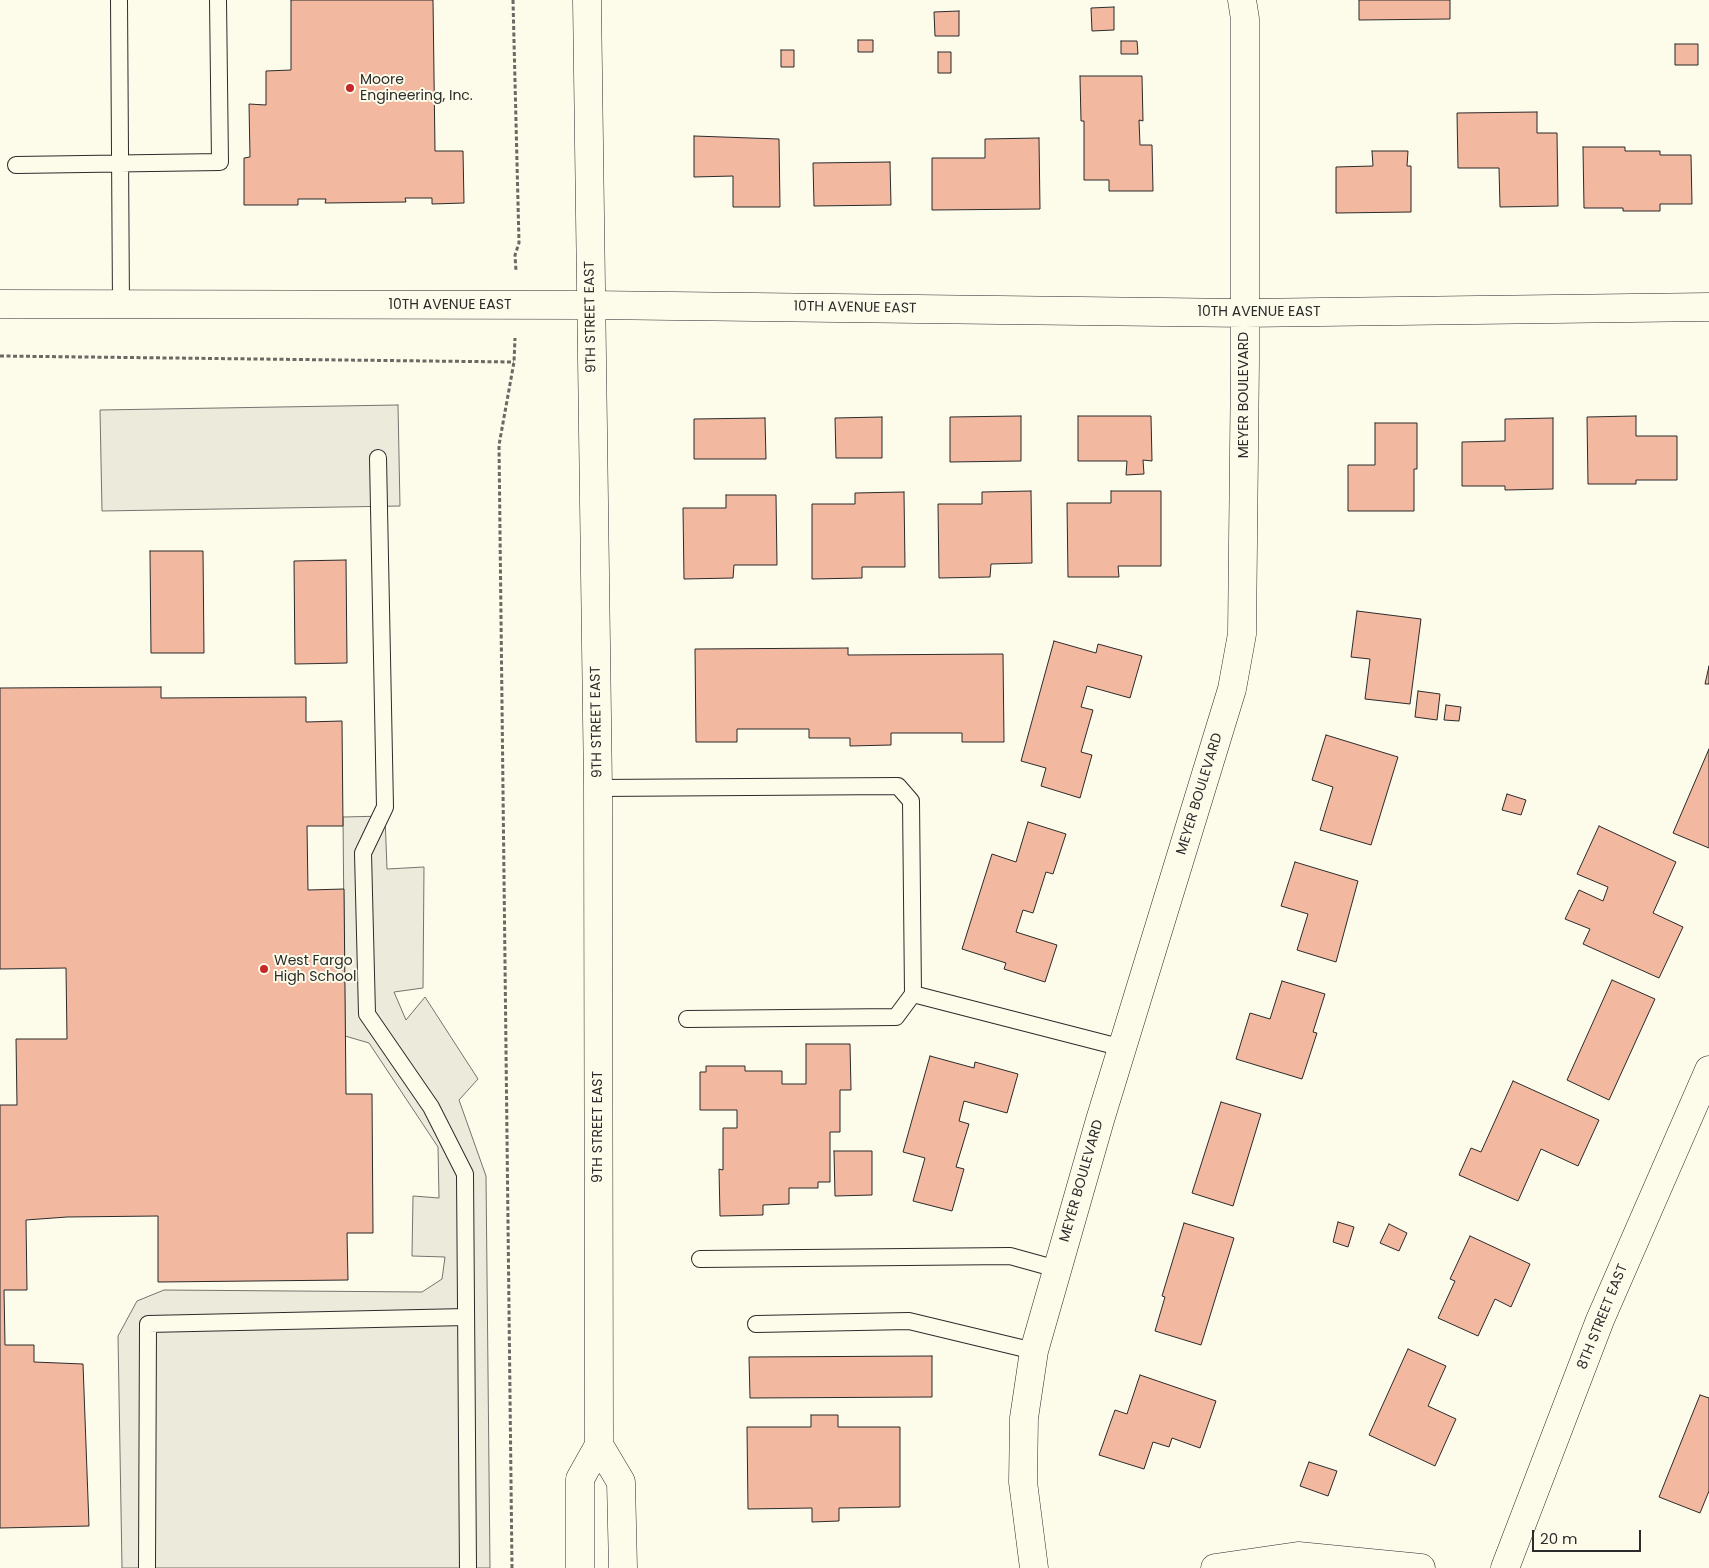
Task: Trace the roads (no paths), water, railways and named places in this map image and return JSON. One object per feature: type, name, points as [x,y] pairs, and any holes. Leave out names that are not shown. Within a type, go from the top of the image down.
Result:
[{"type":"street","name":"9TH STREET EAST","points":[[580,1568],[580,1479],[599,1445],[598,788],[587,0]]},
{"type":"street","name":"MEYER BOULEVARD","points":[[1034,1568],[1023,1482],[1024,1418],[1034,1351],[1123,1048],[1232,689],[1242,634],[1245,19],[1242,0]]},
{"type":"street","name":"10TH AVENUE EAST","points":[[0,304],[591,305],[1244,313],[1709,307]]},
{"type":"street","name":"8TH STREET EAST","points":[[1505,1568],[1600,1320],[1709,1070]]},
{"type":"street","points":[[599,1445],[621,1482],[623,1568]]},
{"type":"street","points":[[1215,1568],[1298,1556],[1421,1568]]},
{"type":"lane","points":[[119,0],[122,164],[121,304]]},
{"type":"lane","points":[[16,165],[220,162],[218,0]]},
{"type":"lane","points":[[378,458],[385,807],[363,853],[367,1014],[431,1107],[465,1174],[468,1568]]},
{"type":"lane","points":[[598,788],[898,786],[912,801],[913,994],[896,1017],[687,1019]]},
{"type":"lane","points":[[913,994],[1123,1048]]},
{"type":"lane","points":[[700,1259],[1010,1256],[1057,1269]]},
{"type":"lane","points":[[147,1568],[148,1324],[466,1317]]},
{"type":"lane","points":[[756,1324],[909,1322],[1034,1351]]},
{"type":"place","name":"Moore Engineering, Inc.","points":[[350,88]]},
{"type":"place","name":"West Fargo High School","points":[[264,969]]}]
